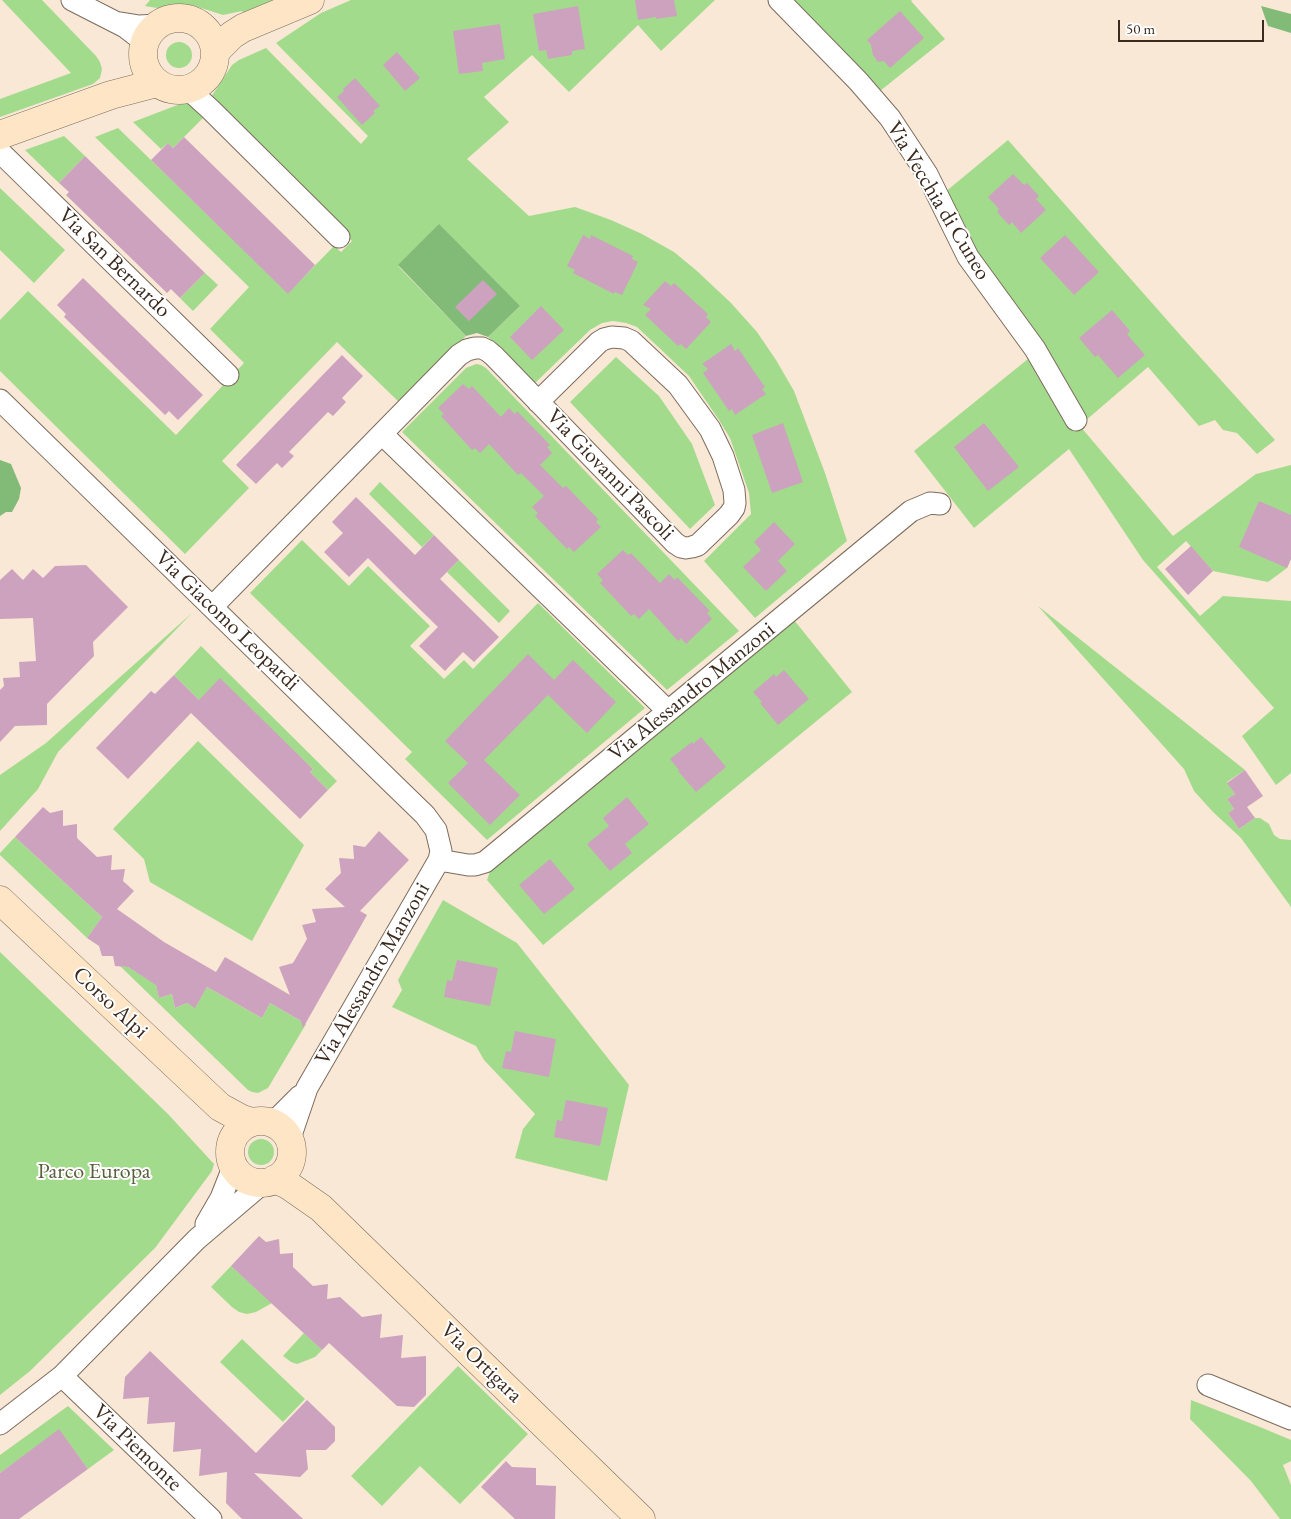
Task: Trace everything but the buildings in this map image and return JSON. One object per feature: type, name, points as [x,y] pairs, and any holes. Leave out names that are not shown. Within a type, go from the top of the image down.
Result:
[{"type":"street","points":[[0,135],[111,96],[132,81],[151,54],[170,19],[182,18],[195,21],[210,40],[214,63],[210,74],[195,86],[172,90],[151,54],[139,26],[116,21],[72,0]]},
{"type":"street","points":[[210,40],[232,35],[243,28],[310,0]]},
{"type":"street","name":"Via Vecchia di Cuneo","points":[[779,0],[858,81],[890,118],[927,174],[968,257],[1035,349],[1076,420]]},
{"type":"street","points":[[195,86],[210,109],[339,237]]},
{"type":"street","name":"Via San Bernardo","points":[[0,152],[228,374]]},
{"type":"street","name":"Via Giovanni Pascoli","points":[[212,607],[460,355],[467,350],[475,348],[482,348],[488,351],[675,543],[681,547],[692,547],[698,544],[734,508],[734,490],[723,456],[710,429],[678,385],[631,341],[612,337],[599,342],[538,402]]},
{"type":"street","name":"Via Giacomo Leopardi","points":[[0,400],[425,815],[436,830],[440,855]]},
{"type":"street","points":[[382,434],[668,711]]},
{"type":"street","name":"Via Alessandro Manzoni","points":[[0,1424],[62,1376],[197,1239],[274,1151],[307,1088],[440,855],[468,865],[485,862],[911,511],[930,503],[940,504]]},
{"type":"street","name":"Corso Alpi","points":[[0,900],[220,1107],[242,1119],[274,1151]]},
{"type":"street","name":"Corso Alpi","points":[[220,1107],[228,1123],[232,1154]]},
{"type":"street","name":"Via Alessandro Manzoni","points":[[197,1239],[221,1198],[236,1134],[243,1127],[274,1151]]},
{"type":"street","points":[[232,1154],[241,1175],[252,1181],[274,1151]]},
{"type":"street","name":"Via Ortigara","points":[[274,1151],[288,1185],[321,1208],[641,1519]]},
{"type":"street","name":"Via Piemonte","points":[[62,1376],[211,1519]]},
{"type":"street","points":[[1208,1385],[1291,1419]]},
{"type":"green space","points":[[2,0],[42,0],[96,56],[102,69],[100,78],[93,84],[0,117],[0,99],[71,73]]},
{"type":"green space","points":[[150,0],[283,0],[245,16],[242,11],[223,15],[192,5],[163,9],[145,6]]},
{"type":"green space","points":[[351,0],[715,0],[661,51],[638,25],[569,92],[532,55],[484,97],[509,122],[467,159],[529,216],[575,207],[642,234],[674,252],[731,303],[757,332],[776,360],[794,391],[825,473],[847,541],[755,618],[704,561],[751,514],[749,493],[730,438],[689,376],[637,327],[626,323],[613,321],[602,323],[590,330],[534,384],[488,337],[520,306],[398,266],[466,336],[400,403],[337,342],[222,461],[249,488],[185,554],[0,371],[0,320],[28,291],[176,435],[244,363],[210,329],[249,287],[95,137],[118,128],[288,293],[334,246],[341,252],[352,241],[213,103],[211,97],[232,65],[266,48],[361,144],[368,136],[276,43],[321,13]]},
{"type":"green space","points":[[789,0],[912,0],[945,39],[880,91]]},
{"type":"green space","points":[[1261,6],[1291,14],[1291,33],[1268,26]]},
{"type":"green space","points":[[179,42],[188,46],[192,55],[188,64],[179,68],[170,64],[166,55],[170,46]]},
{"type":"green space","points":[[188,101],[204,117],[173,148],[168,143],[161,149],[133,122]]},
{"type":"green space","points":[[64,136],[85,156],[59,183],[25,150]]},
{"type":"green space","points":[[1008,140],[1275,440],[1257,454],[1237,433],[1223,430],[1215,420],[1199,426],[1148,367],[1085,421],[978,260],[944,193]]},
{"type":"green space","points":[[0,188],[65,250],[34,283],[0,250]]},
{"type":"green space","points":[[439,224],[520,306],[488,337],[477,333],[466,336],[398,265]]},
{"type":"green space","points":[[205,273],[218,285],[193,311],[180,298]]},
{"type":"green space","points":[[616,357],[659,396],[692,444],[715,505],[690,529],[570,402]]},
{"type":"green space","points":[[1028,359],[1074,430],[1080,426],[1173,536],[1256,474],[1291,465],[1291,559],[1287,568],[1268,582],[1213,571],[1186,541],[1157,567],[1200,616],[1223,596],[1291,601],[1291,773],[1276,785],[1242,736],[1274,708],[1143,560],[1069,449],[974,528],[914,451]]},
{"type":"green space","points":[[476,364],[486,368],[739,631],[667,690],[402,432],[466,368]]},
{"type":"green space","points":[[0,460],[11,464],[21,488],[19,499],[12,512],[6,512],[0,516]]},
{"type":"green space","points":[[380,482],[434,535],[422,547],[369,494]]},
{"type":"green space","points":[[302,540],[349,586],[368,566],[430,626],[410,646],[444,679],[464,660],[473,669],[538,603],[645,708],[487,840],[405,759],[412,752],[250,593]]},
{"type":"green space","points":[[459,560],[510,611],[499,623],[447,572]]},
{"type":"green space","points":[[1038,606],[1245,770],[1227,782],[1235,794],[1227,799],[1234,809],[1228,813],[1239,829],[1255,818],[1260,818],[1269,824],[1274,835],[1280,839],[1291,840],[1291,907],[1241,838],[1194,791],[1184,769]]},
{"type":"green space","points":[[192,613],[58,752],[38,789],[0,831],[0,775],[46,743]]},
{"type":"green space","points":[[794,620],[852,692],[543,945],[487,880],[491,868]]},
{"type":"green space","points":[[201,646],[337,781],[328,790],[310,772],[313,769],[255,713],[199,700],[174,675]]},
{"type":"green space","points":[[198,741],[304,845],[252,941],[150,882],[144,859],[113,829]]},
{"type":"green space","points":[[15,837],[102,917],[87,938],[0,855]]},
{"type":"green space","points":[[443,900],[517,943],[629,1085],[607,1181],[515,1158],[523,1129],[535,1114],[484,1060],[476,1046],[392,1007],[402,990],[398,980]]},
{"type":"green space","name":"Parco Europa","points":[[0,952],[168,1114],[214,1164],[212,1171],[155,1248],[30,1371],[0,1395]]},
{"type":"green space","points":[[120,966],[128,967],[156,984],[159,998],[172,994],[175,1008],[187,1003],[195,1007],[207,987],[262,1018],[270,1003],[306,1024],[268,1088],[258,1093],[252,1092]]},
{"type":"green space","points":[[261,1139],[270,1143],[274,1152],[270,1161],[261,1165],[252,1161],[248,1152],[252,1143]]},
{"type":"green space","points":[[231,1266],[272,1303],[256,1312],[247,1314],[239,1312],[232,1307],[211,1287]]},
{"type":"green space","points":[[304,1333],[322,1350],[315,1357],[297,1364],[291,1362],[283,1356]]},
{"type":"green space","points":[[242,1339],[305,1399],[283,1422],[220,1362]]},
{"type":"green space","points":[[458,1366],[528,1434],[460,1504],[420,1466],[382,1506],[351,1476]]},
{"type":"green space","points":[[1191,1400],[1291,1440],[1291,1461],[1283,1465],[1291,1485],[1291,1519],[1280,1519],[1251,1481],[1190,1419]]},
{"type":"green space","points":[[68,1406],[114,1450],[88,1469],[59,1430],[0,1473],[0,1455]]}]
